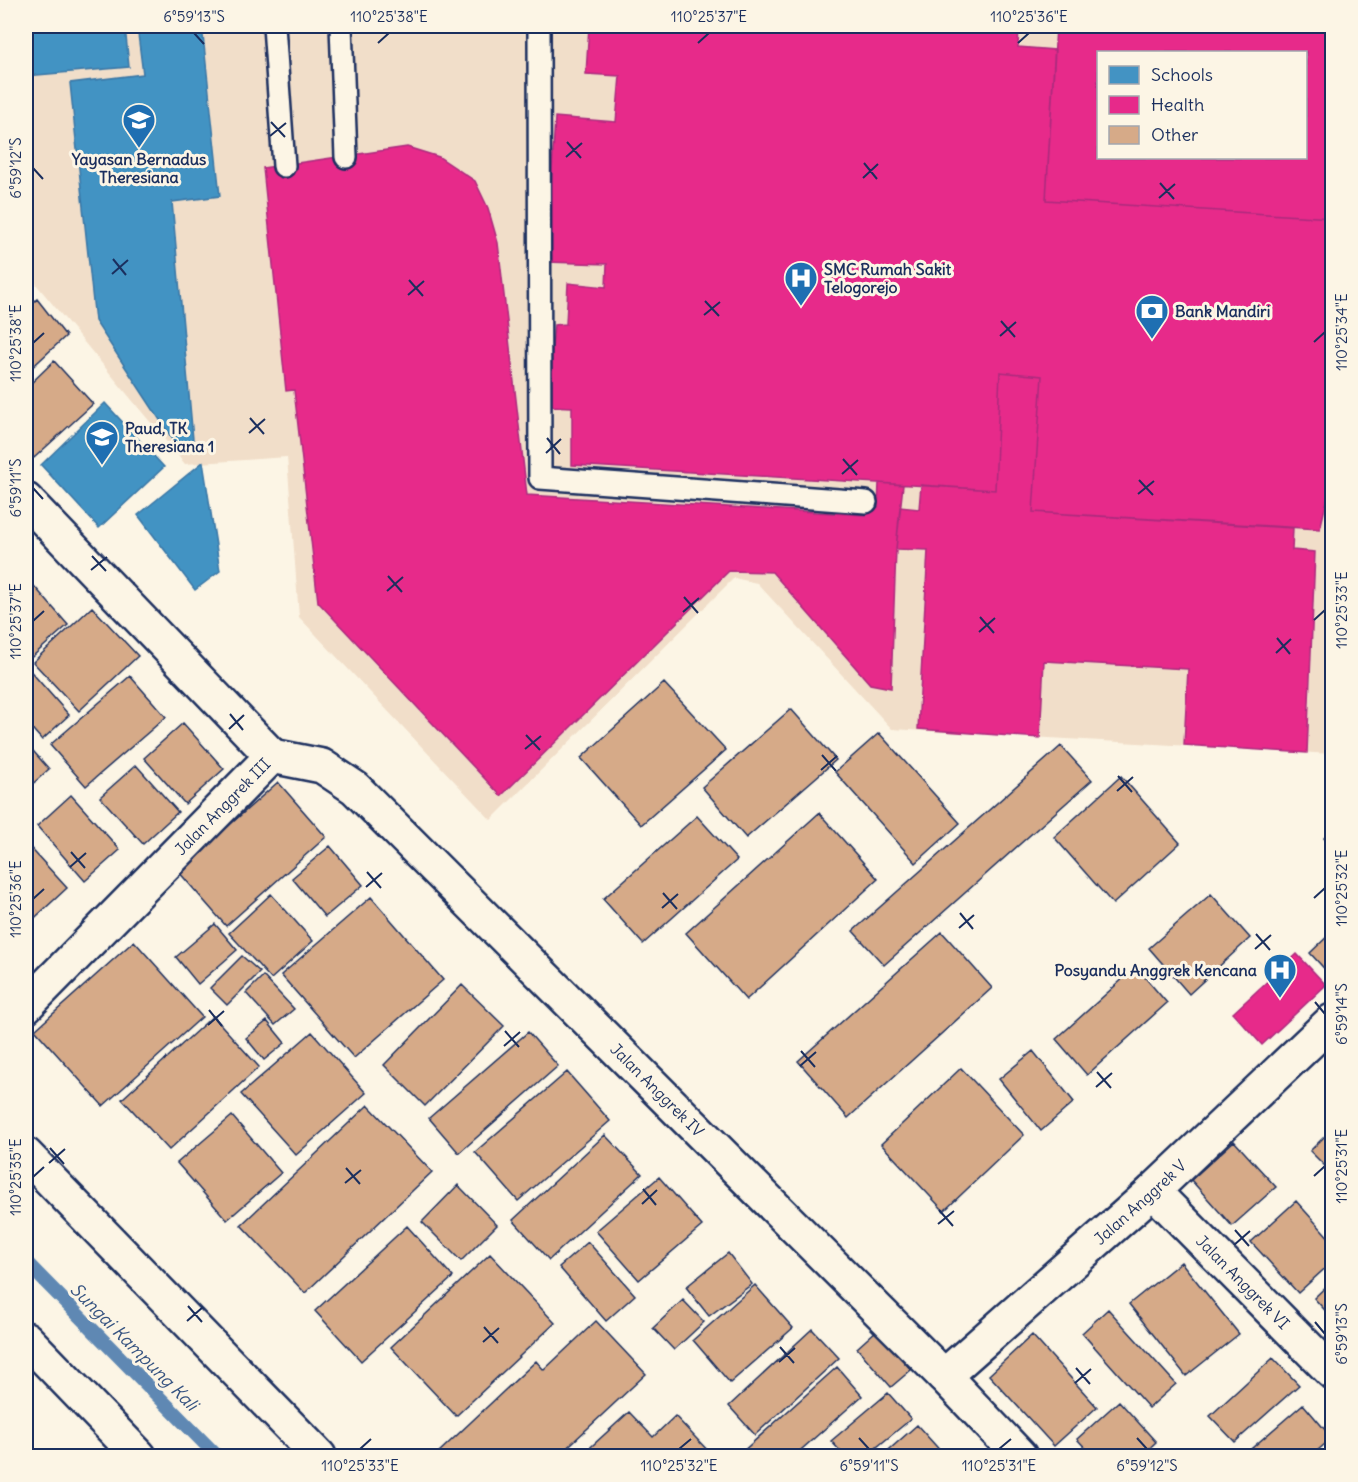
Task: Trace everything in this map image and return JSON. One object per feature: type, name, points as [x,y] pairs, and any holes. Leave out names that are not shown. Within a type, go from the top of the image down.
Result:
[{"type":"street","name":"Jalan Anggrek III","points":[[26,500],[272,756],[26,1006]]},
{"type":"street","name":"Jalan Anggrek IV","points":[[272,756],[322,766],[355,788],[944,1376],[1020,1456]]},
{"type":"street","name":"Jalan Anggrek V","points":[[944,1376],[1153,1191],[1332,1022]]},
{"type":"street","points":[[26,1155],[319,1456]]},
{"type":"street","name":"Jalan Anggrek VI","points":[[1153,1191],[1332,1372]]},
{"type":"street","points":[[26,1339],[139,1456]]},
{"type":"lane","points":[[274,26],[284,166]]},
{"type":"lane","points":[[341,26],[346,157]]},
{"type":"lane","points":[[540,26],[540,478],[866,502]]},
{"type":"shaded area","name":"SMC Rumah Sakit Telogorejo","points":[[26,26],[1332,26],[1332,754],[892,729],[757,583],[734,578],[491,820],[299,617],[287,457],[185,464],[26,272]]},
{"type":"building: Schools","points":[[26,26],[125,26],[129,67],[26,76]]},
{"type":"building: Schools","points":[[137,26],[202,26],[220,196],[172,202],[194,451],[179,449],[95,321],[70,83],[143,74]]},
{"type":"building: Schools","name":"Paud, TK Theresiana 1","points":[[105,403],[164,467],[99,528],[41,465]]},
{"type":"building: Schools","points":[[203,462],[220,571],[195,590],[138,515]]},
{"type":"building: Health","points":[[589,26],[1019,26],[1018,47],[1055,50],[1046,200],[1332,218],[1332,479],[1320,529],[1033,512],[1042,376],[1000,372],[995,490],[572,465],[572,407],[547,406],[554,325],[566,324],[568,283],[606,287],[607,264],[547,262],[555,117],[616,122],[620,76],[586,74]]},
{"type":"building: Health","points":[[1056,26],[1332,26],[1332,218],[1046,200]]},
{"type":"building: Health","points":[[407,147],[439,157],[475,181],[488,208],[498,243],[527,495],[866,515],[878,507],[879,483],[903,485],[896,549],[891,688],[870,684],[772,572],[729,571],[501,796],[318,602],[294,390],[286,391],[263,168]]},
{"type":"building: Health","points":[[1000,372],[1042,376],[1033,512],[1293,528],[1292,550],[1315,552],[1307,753],[1184,745],[1188,669],[1044,661],[1040,738],[918,729],[928,550],[896,549],[900,507],[919,509],[921,485],[995,490]]},
{"type":"building: Health","name":"Posyandu Anggrek Kencana","points":[[1297,954],[1326,985],[1262,1045],[1233,1013]]},
{"type":"building: Other","points":[[37,299],[66,336],[26,373],[26,310]]},
{"type":"building: Other","points":[[54,361],[93,404],[34,458],[26,447],[26,388]]},
{"type":"building: Other","points":[[34,586],[68,625],[26,662],[26,594]]},
{"type":"building: Other","points":[[92,607],[138,656],[79,711],[33,662]]},
{"type":"building: Other","points":[[26,666],[69,715],[42,740],[26,722]]},
{"type":"building: Other","points":[[130,676],[166,717],[86,786],[50,745]]},
{"type":"building: Other","points":[[664,683],[726,750],[641,825],[581,758]]},
{"type":"building: Other","points":[[791,709],[836,760],[746,838],[702,787]]},
{"type":"building: Other","points":[[183,723],[224,769],[185,804],[144,758]]},
{"type":"building: Other","points":[[879,733],[960,823],[916,863],[835,772]]},
{"type":"building: Other","points":[[26,743],[49,769],[26,790]]},
{"type":"building: Other","points":[[1061,746],[1092,780],[884,965],[853,931]]},
{"type":"building: Other","points":[[136,765],[178,812],[143,844],[100,797]]},
{"type":"building: Other","points":[[1121,776],[1180,843],[1113,904],[1054,837]]},
{"type":"building: Other","points":[[278,782],[326,837],[226,926],[178,871]]},
{"type":"building: Other","points":[[71,795],[120,850],[85,881],[37,826]]},
{"type":"building: Other","points":[[819,813],[878,879],[746,1000],[686,933]]},
{"type":"building: Other","points":[[697,816],[737,860],[643,944],[603,899]]},
{"type":"building: Other","points":[[1332,831],[1332,847],[1324,838]]},
{"type":"building: Other","points":[[26,843],[67,888],[26,926]]},
{"type":"building: Other","points":[[330,846],[363,885],[325,917],[292,878]]},
{"type":"building: Other","points":[[271,894],[313,941],[271,979],[229,933]]},
{"type":"building: Other","points":[[1211,894],[1250,938],[1189,994],[1149,948]]},
{"type":"building: Other","points":[[371,897],[443,980],[354,1058],[281,975]]},
{"type":"building: Other","points":[[215,924],[237,950],[198,984],[176,957]]},
{"type":"building: Other","points":[[942,932],[992,988],[848,1118],[798,1061]]},
{"type":"building: Other","points":[[1332,932],[1332,977],[1310,953]]},
{"type":"building: Other","points":[[134,941],[202,1017],[103,1106],[35,1030]]},
{"type":"building: Other","points":[[242,956],[260,972],[227,1005],[210,988]]},
{"type":"building: Other","points":[[1136,967],[1167,1003],[1087,1075],[1056,1039]]},
{"type":"building: Other","points":[[263,976],[294,1009],[275,1025],[246,993]]},
{"type":"building: Other","points":[[462,985],[504,1026],[425,1106],[384,1065]]},
{"type":"building: Other","points":[[213,1016],[259,1067],[169,1150],[122,1099]]},
{"type":"building: Other","points":[[267,1021],[285,1043],[264,1060],[246,1038]]},
{"type":"building: Other","points":[[312,1032],[366,1093],[296,1155],[241,1094]]},
{"type":"building: Other","points":[[528,1032],[558,1066],[459,1153],[429,1118]]},
{"type":"building: Other","points":[[1033,1051],[1074,1102],[1041,1131],[999,1079]]},
{"type":"building: Other","points":[[961,1068],[1024,1135],[944,1211],[881,1144]]},
{"type":"building: Other","points":[[567,1072],[610,1121],[518,1201],[475,1152]]},
{"type":"building: Other","points":[[368,1105],[432,1172],[305,1293],[241,1225]]},
{"type":"building: Other","points":[[232,1116],[281,1173],[227,1220],[177,1163]]},
{"type":"building: Other","points":[[1332,1129],[1332,1173],[1310,1151]]},
{"type":"building: Other","points":[[605,1135],[642,1174],[549,1260],[513,1220]]},
{"type":"building: Other","points":[[1234,1141],[1276,1187],[1232,1226],[1191,1180]]},
{"type":"building: Other","points":[[659,1177],[702,1226],[639,1280],[596,1231]]},
{"type":"building: Other","points":[[458,1185],[497,1225],[461,1261],[422,1222]]},
{"type":"building: Other","points":[[1296,1201],[1332,1241],[1332,1262],[1298,1293],[1251,1242]]},
{"type":"building: Other","points":[[407,1226],[453,1277],[361,1361],[315,1311]]},
{"type":"building: Other","points":[[588,1242],[635,1295],[606,1321],[559,1267]]},
{"type":"building: Other","points":[[728,1253],[752,1284],[709,1316],[686,1287]]},
{"type":"building: Other","points":[[490,1254],[555,1323],[456,1416],[391,1347]]},
{"type":"building: Other","points":[[1181,1262],[1239,1334],[1186,1376],[1129,1304]]},
{"type":"building: Other","points":[[1332,1281],[1332,1318],[1314,1298]]},
{"type":"building: Other","points":[[755,1285],[793,1328],[730,1383],[693,1340]]},
{"type":"building: Other","points":[[683,1300],[704,1322],[674,1350],[653,1328]]},
{"type":"building: Other","points":[[1108,1309],[1176,1384],[1149,1408],[1082,1333]]},
{"type":"building: Other","points":[[596,1321],[646,1374],[558,1456],[441,1456],[438,1453],[536,1361],[544,1370]]},
{"type":"building: Other","points":[[812,1329],[839,1358],[755,1435],[729,1406]]},
{"type":"building: Other","points":[[877,1330],[911,1370],[891,1387],[857,1348]]},
{"type":"building: Other","points":[[1032,1335],[1097,1407],[1054,1446],[989,1375]]},
{"type":"building: Other","points":[[1273,1358],[1299,1385],[1235,1442],[1210,1416]]},
{"type":"building: Other","points":[[837,1367],[862,1396],[794,1456],[744,1456],[741,1453]]},
{"type":"building: Other","points":[[888,1393],[911,1419],[866,1456],[845,1456],[831,1441]]},
{"type":"building: Other","points":[[1119,1401],[1156,1442],[1141,1456],[1093,1456],[1077,1439]]},
{"type":"building: Other","points":[[1303,1404],[1332,1438],[1311,1456],[1247,1456],[1245,1454]]},
{"type":"building: Other","points":[[629,1412],[653,1437],[675,1416],[713,1456],[581,1456]]},
{"type":"building: Other","points":[[917,1425],[945,1456],[882,1456]]},
{"type":"waterway","name":"Sungai Kampung Kali","points":[[26,1262],[217,1456]]},
{"type":"place","name":"Yayasan Bernadus Theresiana","points":[[139,149]]},
{"type":"place","name":"SMC Rumah Sakit Telogorejo","points":[[801,307]]},
{"type":"place","name":"Bank Mandiri","points":[[1152,340]]},
{"type":"place","name":"Paud, TK Theresiana 1","points":[[102,466]]},
{"type":"place","name":"Posyandu Anggrek Kencana","points":[[1280,999]]}]
